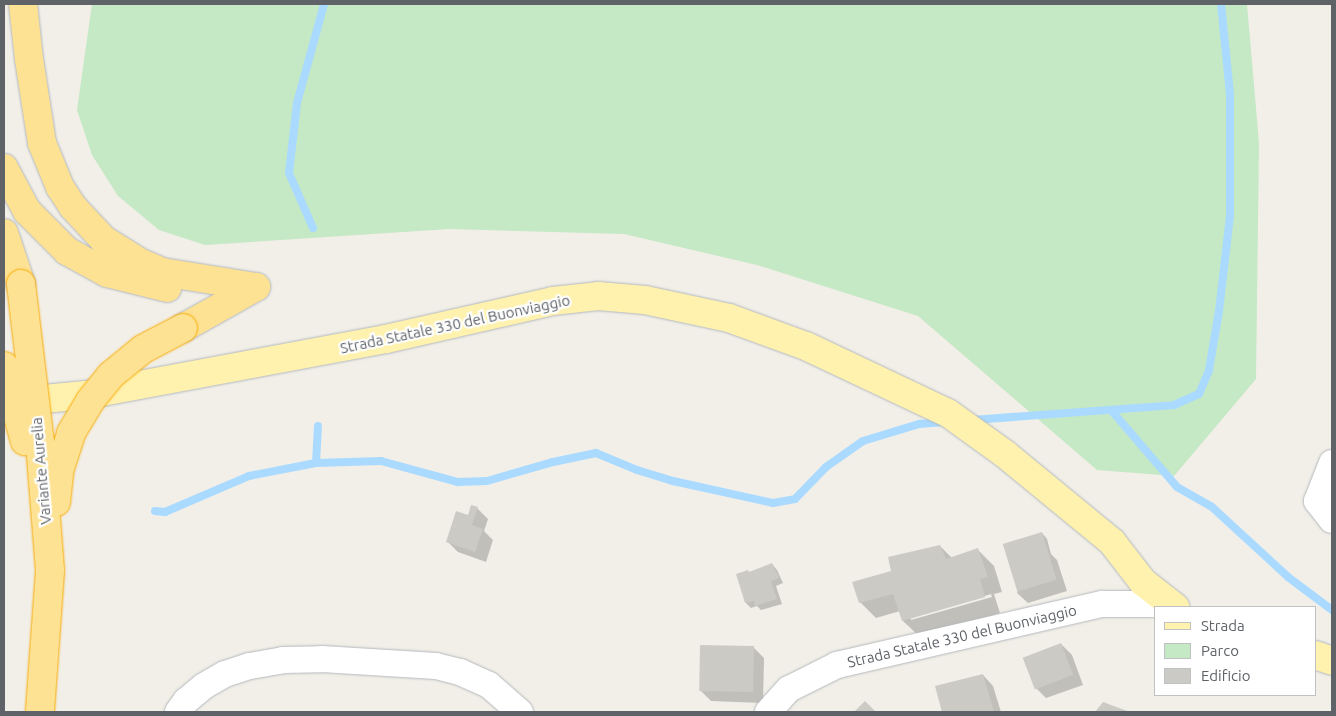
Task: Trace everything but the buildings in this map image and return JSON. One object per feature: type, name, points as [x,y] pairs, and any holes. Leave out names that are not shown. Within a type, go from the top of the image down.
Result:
[{"type":"highway","points":[[23,4],[29,59],[42,143],[60,187],[73,207],[104,240],[141,263],[162,272],[256,287]]},
{"type":"highway","points":[[4,168],[27,211],[67,251],[107,273],[161,288],[256,287]]},
{"type":"highway","name":"Variante Aurelia","points":[[4,233],[21,284],[40,443],[50,571],[39,705]]},
{"type":"highway","points":[[50,571],[59,471],[71,433],[90,401],[111,375],[143,349],[256,287]]},
{"type":"highway","points":[[4,366],[31,463],[50,571]]},
{"type":"main road","name":"Strada Statale 330 del Buonviaggio","points":[[4,403],[86,395],[376,341],[553,300],[598,296],[645,300],[729,318],[806,346],[948,413],[1005,454],[1112,542],[1143,582],[1172,606]]},
{"type":"main road","points":[[1316,655],[1332,661]]},
{"type":"street","points":[[1332,463],[1317,500],[1332,520]]},
{"type":"street","name":"Strada Statale 330 del Buonviaggio","points":[[768,712],[789,689],[837,665],[1102,604],[1158,604],[1168,606]]},
{"type":"street","points":[[178,712],[186,701],[204,686],[225,674],[250,666],[283,660],[322,659],[418,664],[460,672],[489,685],[520,712]]},
{"type":"green space","points":[[92,4],[1247,4],[1259,143],[1256,379],[1174,476],[1097,470],[918,316],[757,265],[624,234],[449,229],[205,245],[159,230],[118,196],[92,155],[77,110]]},
{"type":"waterway","points":[[313,228],[289,173],[297,103],[324,4]]},
{"type":"waterway","points":[[972,420],[1174,405],[1199,394],[1209,370],[1219,311],[1230,216],[1230,94],[1221,4]]},
{"type":"waterway","points":[[1111,410],[1177,487],[1212,507],[1288,577],[1332,610]]},
{"type":"waterway","points":[[155,511],[165,512],[249,476],[316,463],[381,461],[458,482],[487,481],[553,462],[596,453],[637,470],[673,481],[773,503],[795,499],[826,467],[863,441],[919,424],[946,422]]},
{"type":"waterway","points":[[316,463],[318,426]]}]
